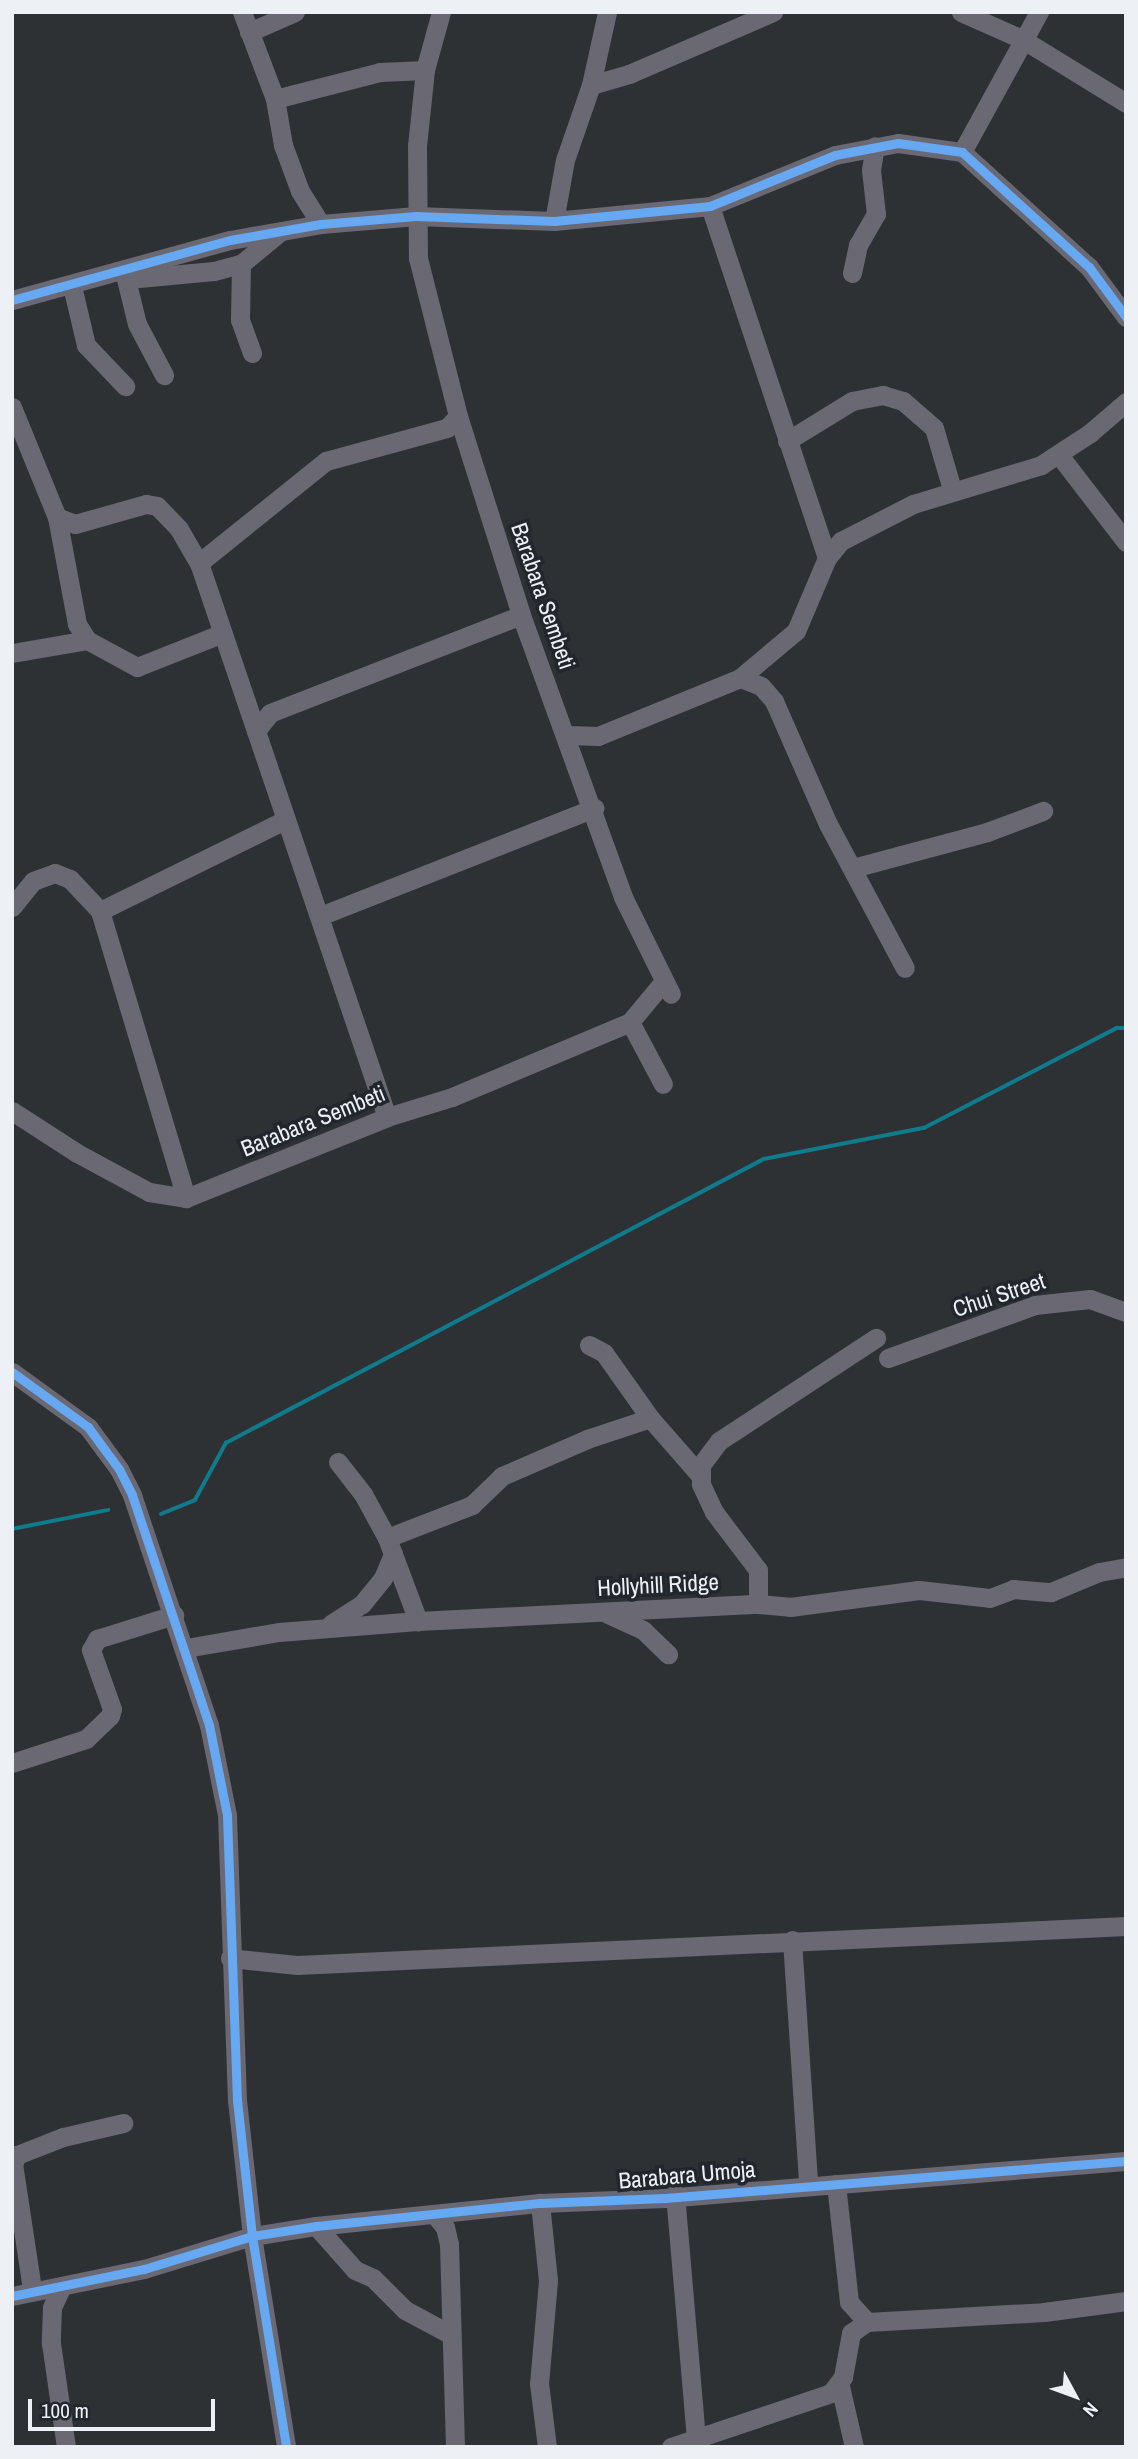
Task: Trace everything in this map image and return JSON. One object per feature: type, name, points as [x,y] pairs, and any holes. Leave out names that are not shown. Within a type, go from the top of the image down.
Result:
[{"type":"street","points":[[242,12],[275,99],[283,145],[300,191],[321,224]]},
{"type":"street","points":[[249,32],[295,12]]},
{"type":"street","name":"Barabara Sembeti","points":[[186,1198],[387,1117],[452,1097],[630,1022],[668,988],[623,897],[568,735],[521,615],[458,416],[418,258],[416,216],[425,70],[441,12]]},
{"type":"street","points":[[554,221],[565,160],[590,85],[607,12]]},
{"type":"street","points":[[961,12],[1022,39],[1126,103]]},
{"type":"street","points":[[962,152],[1022,39],[1040,12]]},
{"type":"street","points":[[590,85],[629,74],[761,14]]},
{"type":"street","points":[[275,99],[380,72],[425,70]]},
{"type":"street","points":[[12,300],[127,274],[230,240],[321,224],[416,216],[554,221],[710,206],[835,155],[898,143],[962,152],[1119,293],[1126,317]]},
{"type":"street","points":[[852,273],[858,245],[876,214],[870,170],[876,146]]},
{"type":"street","points":[[710,206],[827,558]]},
{"type":"street","points":[[127,274],[214,271],[241,264],[281,231]]},
{"type":"street","points":[[241,264],[240,320],[252,353]]},
{"type":"street","points":[[127,274],[137,324],[164,375]]},
{"type":"street","points":[[72,286],[86,345],[125,386]]},
{"type":"street","points":[[787,441],[852,401],[883,395],[903,401],[934,428],[952,489]]},
{"type":"street","points":[[568,735],[598,736],[740,678],[796,631],[827,558],[841,541],[952,489],[1010,477],[1059,455],[1126,402]]},
{"type":"street","points":[[12,407],[57,517],[77,624],[87,640],[137,667],[223,633]]},
{"type":"street","points":[[198,563],[326,461],[447,428],[458,416]]},
{"type":"street","points":[[1059,455],[1126,542]]},
{"type":"street","points":[[57,517],[75,524],[146,504],[157,506],[180,529],[198,563],[223,633],[387,1117]]},
{"type":"street","points":[[256,731],[270,713],[521,615]]},
{"type":"street","points":[[12,653],[87,640]]},
{"type":"street","points":[[740,678],[761,686],[774,701],[828,824],[905,968]]},
{"type":"street","points":[[320,916],[594,808]]},
{"type":"street","points":[[853,868],[987,832],[1043,811]]},
{"type":"street","points":[[100,911],[285,820]]},
{"type":"street","points":[[12,907],[33,881],[55,873],[70,879],[100,911],[186,1198],[149,1192],[77,1153],[12,1111]]},
{"type":"street","points":[[630,1022],[663,1084]]},
{"type":"street","name":"Chui Street","points":[[888,1358],[1035,1305],[1090,1299],[1126,1312]]},
{"type":"street","points":[[699,1474],[719,1441],[876,1338]]},
{"type":"street","points":[[589,1345],[604,1353],[650,1418],[699,1474],[713,1512],[758,1570],[758,1604]]},
{"type":"street","points":[[12,1372],[88,1427],[119,1469],[186,1648],[209,1725],[227,1815],[237,2100],[252,2236],[286,2447]]},
{"type":"street","points":[[390,1546],[472,1505],[502,1476],[587,1439],[650,1418]]},
{"type":"street","points":[[338,1462],[363,1494],[390,1546],[418,1621]]},
{"type":"street","points":[[320,1630],[362,1604],[383,1578],[390,1546]]},
{"type":"street","name":"Hollyhill Ridge","points":[[186,1648],[320,1630],[418,1621],[758,1604],[790,1607],[919,1590],[990,1598],[1013,1589],[1051,1592],[1098,1572],[1126,1567]]},
{"type":"street","points":[[605,1612],[643,1630],[668,1654]]},
{"type":"street","points":[[12,1763],[86,1739],[110,1716],[112,1709],[91,1650],[97,1639],[174,1615]]},
{"type":"street","points":[[230,1958],[297,1965],[1126,1926]]},
{"type":"street","points":[[792,1940],[808,2184]]},
{"type":"street","points":[[32,2290],[13,2164],[17,2155],[63,2137],[122,2123]]},
{"type":"street","name":"Barabara Umoja","points":[[12,2296],[144,2269],[252,2236],[316,2226],[540,2203],[665,2198],[675,2194],[1126,2161]]},
{"type":"street","points":[[836,2184],[843,2270],[860,2320],[845,2350],[840,2386],[854,2447]]},
{"type":"street","points":[[675,2194],[696,2438]]},
{"type":"street","points":[[540,2203],[548,2281],[539,2383],[547,2447]]},
{"type":"street","points":[[434,2214],[445,2227],[449,2244],[455,2447]]},
{"type":"street","points":[[316,2226],[347,2256],[355,2270],[373,2278],[405,2310],[450,2334]]},
{"type":"street","points":[[62,2286],[52,2307],[51,2343],[66,2447]]},
{"type":"street","points":[[860,2320],[1044,2312],[1126,2301]]},
{"type":"street","points":[[671,2447],[831,2393],[840,2386]]},
{"type":"waterway","points":[[161,1514],[195,1500],[226,1443],[764,1159],[924,1128],[1117,1028],[1126,1028]]},
{"type":"waterway","points":[[12,1529],[108,1510]]},
{"type":"cycle path","points":[[12,300],[230,240],[321,224],[416,216],[554,221],[710,206],[835,155],[898,143],[962,152],[1089,267],[1126,317]]},
{"type":"cycle path","points":[[12,1372],[88,1427],[119,1469],[132,1495],[209,1725],[227,1815],[237,2100],[252,2236],[286,2447]]},
{"type":"cycle path","points":[[12,2296],[144,2269],[252,2236],[316,2226],[540,2203],[665,2198],[1126,2161]]}]
